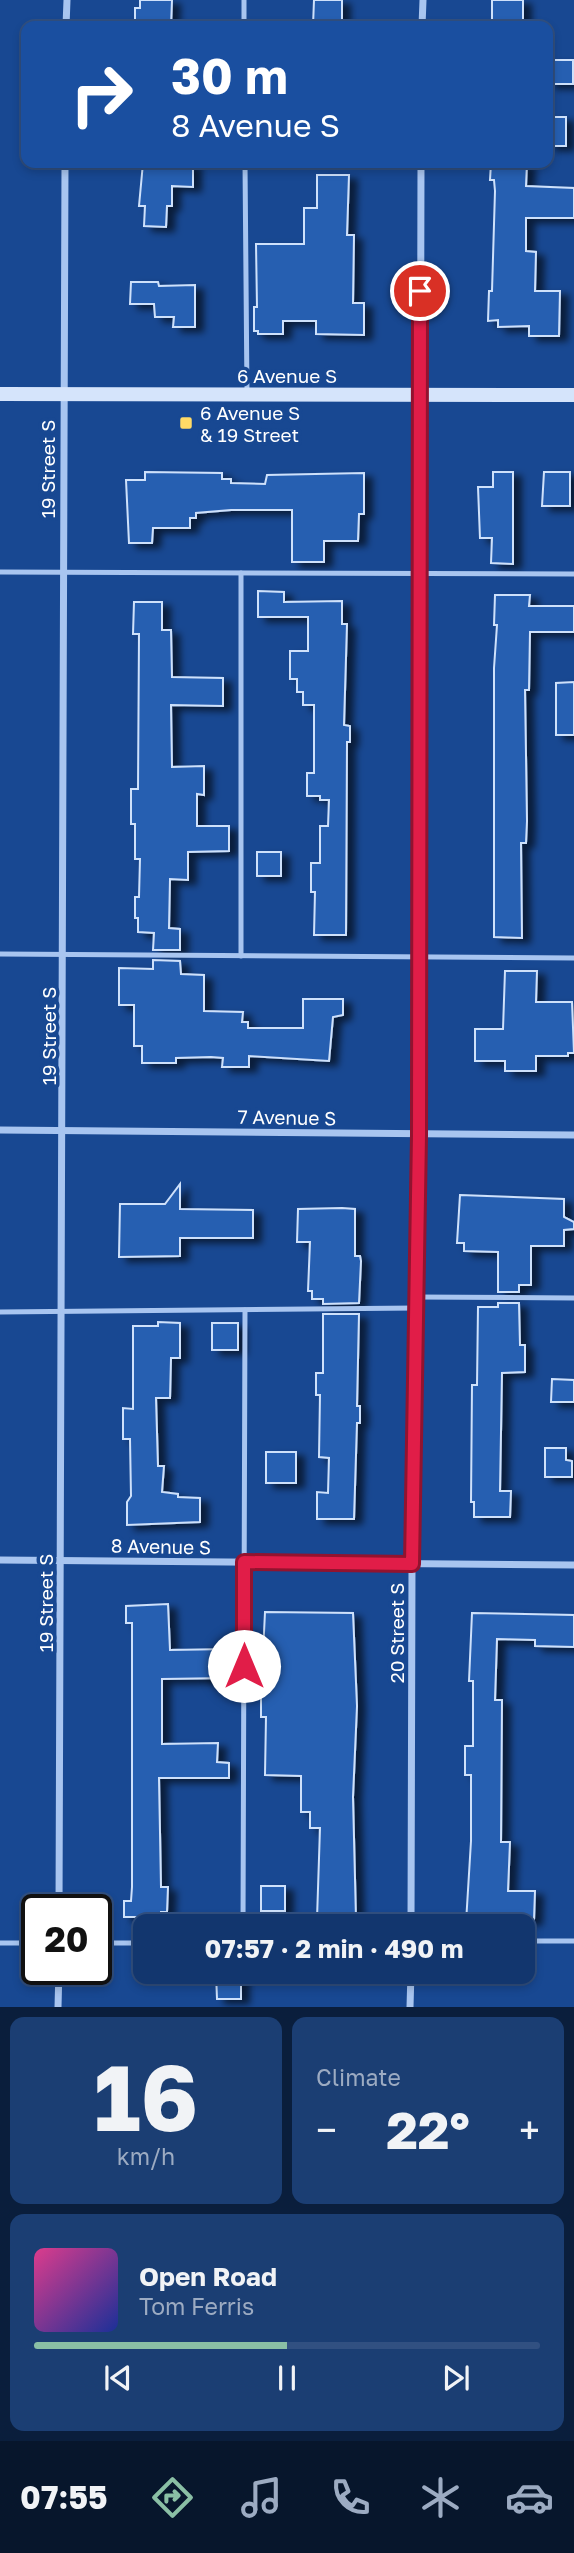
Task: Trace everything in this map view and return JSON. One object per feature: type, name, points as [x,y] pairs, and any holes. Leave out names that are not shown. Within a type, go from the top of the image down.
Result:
[{"type":"main road","name":"6 Avenue S","points":[[0,394],[574,395]]},
{"type":"street","points":[[66,0],[66,21]]},
{"type":"street","points":[[422,21],[423,0]]},
{"type":"street","name":"19 Street S","points":[[59,1894],[64,1130],[62,394],[65,168]]},
{"type":"street","name":"20 Street S","points":[[411,1914],[412,1564],[419,1135],[421,168]]},
{"type":"street","name":"7 Avenue S","points":[[0,1130],[574,1135]]},
{"type":"street","name":"8 Avenue S","points":[[0,1560],[574,1565]]},
{"type":"street","points":[[410,2007],[411,1984]]},
{"type":"street","points":[[58,2007],[59,1985]]},
{"type":"lane","points":[[244,0],[244,21]]},
{"type":"lane","points":[[246,168],[247,394]]},
{"type":"lane","points":[[0,572],[574,574]]},
{"type":"lane","points":[[240,573],[241,956]]},
{"type":"lane","points":[[0,954],[574,958]]},
{"type":"lane","points":[[416,1297],[574,1298]]},
{"type":"lane","points":[[0,1312],[416,1308]]},
{"type":"lane","points":[[243,1914],[246,1310]]},
{"type":"lane","points":[[535,1941],[574,1941]]},
{"type":"lane","points":[[0,1943],[21,1943]]},
{"type":"lane","points":[[112,1943],[133,1943]]},
{"type":"building","points":[[140,0],[172,0],[171,21],[135,21],[135,8],[140,8]]},
{"type":"building","points":[[314,0],[342,0],[342,21],[313,21]]},
{"type":"building","points":[[492,0],[523,0],[523,21],[492,21]]},
{"type":"building","points":[[553,60],[573,60],[573,84],[553,84]]},
{"type":"building","points":[[553,117],[566,117],[566,146],[553,146]]},
{"type":"building","points":[[143,168],[193,168],[193,187],[172,186],[172,206],[167,206],[166,227],[144,226],[145,206],[139,206]]},
{"type":"building","points":[[491,168],[527,168],[526,186],[574,188],[574,218],[526,218],[526,251],[536,252],[535,291],[560,291],[559,336],[529,336],[529,326],[498,327],[498,320],[488,321],[489,291],[492,291],[495,191],[494,180],[490,180]]},
{"type":"building","points":[[317,175],[349,175],[347,235],[354,235],[353,303],[364,303],[364,335],[316,334],[316,321],[283,321],[283,334],[258,334],[258,331],[254,331],[254,307],[257,307],[256,244],[304,244],[304,208],[317,208]]},
{"type":"building","points":[[131,282],[158,282],[159,286],[195,285],[195,327],[173,327],[174,317],[155,317],[154,304],[130,304]]},
{"type":"building","points":[[145,472],[222,473],[222,479],[231,479],[231,483],[265,484],[267,475],[364,473],[364,514],[359,514],[358,541],[324,541],[324,562],[292,562],[292,510],[231,510],[196,513],[196,518],[190,518],[190,528],[153,528],[152,543],[129,543],[126,480],[145,480]]},
{"type":"building","points":[[493,472],[513,472],[513,564],[491,563],[492,538],[480,538],[478,487],[493,487]]},
{"type":"building","points":[[544,472],[570,472],[570,506],[542,506]]},
{"type":"building","points":[[258,591],[284,592],[284,602],[342,601],[342,624],[347,624],[344,725],[350,726],[350,742],[347,742],[346,935],[314,935],[315,892],[311,892],[311,863],[320,863],[320,826],[328,826],[329,800],[320,800],[320,796],[307,796],[307,773],[314,773],[314,705],[303,705],[303,692],[297,692],[297,679],[290,679],[290,651],[308,651],[308,617],[258,617]]},
{"type":"building","points":[[495,595],[530,595],[529,606],[574,606],[574,632],[530,632],[529,690],[525,690],[527,821],[526,843],[521,843],[522,938],[494,937]]},
{"type":"building","points":[[134,602],[162,602],[162,630],[171,630],[172,677],[223,678],[223,706],[171,705],[172,767],[204,766],[204,795],[197,794],[197,826],[229,826],[229,851],[188,852],[188,880],[170,879],[169,928],[180,929],[180,950],[153,950],[154,933],[138,932],[138,918],[135,918],[135,897],[139,897],[140,859],[135,859],[135,824],[131,824],[131,789],[138,789],[139,634],[133,634]]},
{"type":"building","points":[[574,682],[574,735],[556,735],[556,683]]},
{"type":"building","points":[[257,852],[281,852],[281,876],[257,876]]},
{"type":"building","points":[[153,960],[180,961],[181,974],[204,975],[204,1011],[243,1012],[242,1022],[248,1022],[248,1028],[303,1028],[303,999],[343,999],[343,1015],[333,1017],[329,1061],[249,1056],[249,1067],[222,1067],[223,1058],[211,1057],[176,1058],[176,1063],[142,1063],[142,1046],[134,1046],[134,1005],[119,1005],[119,968],[153,969]]},
{"type":"building","points":[[505,971],[537,971],[536,1002],[572,1002],[574,1053],[568,1053],[568,1056],[536,1056],[536,1071],[505,1071],[505,1061],[475,1061],[475,1029],[503,1029]]},
{"type":"building","points":[[180,1184],[180,1209],[253,1210],[253,1238],[180,1238],[180,1256],[119,1257],[120,1204],[165,1204]]},
{"type":"building","points":[[460,1195],[564,1199],[564,1217],[574,1222],[574,1229],[564,1230],[564,1246],[531,1246],[531,1285],[519,1285],[519,1292],[498,1292],[498,1252],[464,1251],[464,1243],[457,1243]]},
{"type":"building","points":[[298,1209],[355,1209],[355,1256],[360,1256],[361,1261],[359,1303],[323,1304],[323,1299],[312,1299],[312,1291],[308,1291],[310,1242],[297,1242]]},
{"type":"building","points":[[498,1303],[519,1303],[520,1345],[525,1345],[525,1372],[502,1373],[500,1491],[511,1491],[510,1517],[474,1517],[474,1502],[471,1502],[472,1385],[477,1385],[478,1307],[498,1307]]},
{"type":"building","points":[[323,1314],[359,1314],[357,1406],[360,1406],[360,1423],[357,1423],[354,1519],[317,1519],[317,1492],[328,1493],[329,1458],[319,1457],[320,1395],[316,1395],[316,1373],[323,1373]]},
{"type":"building","points":[[158,1322],[180,1323],[180,1358],[171,1358],[170,1398],[156,1398],[158,1466],[164,1466],[162,1492],[178,1494],[178,1497],[200,1498],[200,1522],[127,1525],[127,1502],[131,1496],[130,1439],[123,1439],[123,1408],[133,1409],[133,1326],[158,1326]]},
{"type":"building","points":[[212,1323],[238,1323],[238,1350],[212,1350]]},
{"type":"building","points":[[552,1379],[574,1380],[574,1402],[551,1402]]},
{"type":"building","points":[[545,1448],[566,1448],[566,1460],[572,1461],[572,1477],[545,1477]]},
{"type":"building","points":[[266,1452],[296,1452],[296,1483],[266,1483]]},
{"type":"building","points":[[168,1604],[170,1650],[229,1649],[229,1678],[162,1679],[162,1744],[218,1743],[217,1762],[229,1763],[229,1778],[159,1778],[161,1887],[168,1887],[167,1912],[133,1914],[133,1917],[124,1917],[124,1901],[131,1901],[132,1887],[132,1623],[126,1623],[126,1606]]},
{"type":"building","points":[[265,1612],[353,1613],[357,1706],[353,1797],[356,1914],[317,1914],[320,1828],[310,1828],[310,1812],[301,1812],[301,1776],[265,1775],[266,1717],[261,1717]]},
{"type":"building","points":[[472,1613],[574,1615],[574,1647],[535,1646],[535,1640],[497,1639],[495,1700],[502,1700],[501,1842],[510,1842],[508,1891],[535,1891],[534,1914],[467,1914],[471,1841],[471,1775],[465,1775],[465,1746],[473,1746],[473,1681],[469,1681]]},
{"type":"building","points":[[261,1886],[285,1886],[285,1911],[261,1911]]},
{"type":"building","points":[[216,1984],[241,1984],[241,1999],[217,1999]]},
{"type":"place","name":"6 Avenue S & 19 Street","points":[[186,423]]},
{"type":"route","points":[[244,1666],[244,1562],[412,1564],[419,1135],[420,291]]}]
